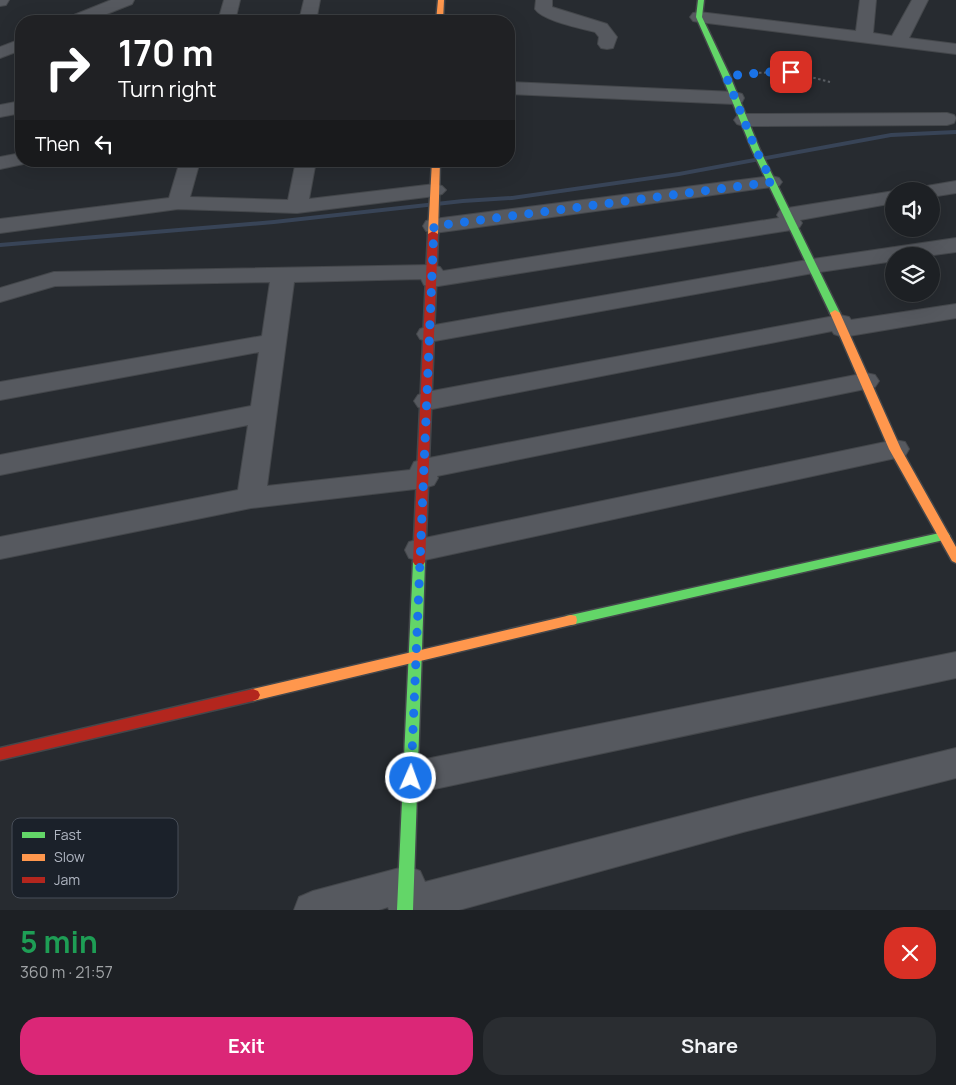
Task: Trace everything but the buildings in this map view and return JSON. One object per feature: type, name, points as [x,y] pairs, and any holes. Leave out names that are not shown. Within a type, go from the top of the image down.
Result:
[{"type":"street","points":[[90,15],[126,0]]},
{"type":"street","points":[[228,15],[232,0]]},
{"type":"street","points":[[309,15],[312,0]]},
{"type":"street","points":[[440,15],[441,0]]},
{"type":"street","points":[[544,0],[543,9],[559,16],[601,28],[608,37],[607,44]]},
{"type":"street","points":[[701,0],[699,17],[726,76],[756,150],[841,325],[895,449],[956,558]]},
{"type":"street","points":[[864,37],[868,0]]},
{"type":"street","points":[[898,41],[920,0]]},
{"type":"street","points":[[699,17],[956,49]]},
{"type":"street","points":[[0,53],[15,47]]},
{"type":"street","points":[[0,64],[15,62]]},
{"type":"street","points":[[515,88],[735,98]]},
{"type":"street","points":[[0,111],[15,109]]},
{"type":"street","points":[[744,120],[947,119]]},
{"type":"street","points":[[0,163],[15,160]]},
{"type":"street","points":[[178,204],[188,167]]},
{"type":"street","points":[[298,207],[305,167]]},
{"type":"street","points":[[406,900],[436,167]]},
{"type":"street","points":[[434,222],[770,178]]},
{"type":"street","points":[[940,189],[956,186]]},
{"type":"street","points":[[0,226],[178,204],[298,207],[435,192]]},
{"type":"street","points":[[0,295],[54,279],[283,274],[432,276],[790,219],[885,199]]},
{"type":"street","points":[[429,334],[813,266],[956,245]]},
{"type":"street","points":[[251,498],[283,274]]},
{"type":"street","points":[[427,401],[841,325],[956,311]]},
{"type":"street","points":[[0,391],[273,342]]},
{"type":"street","points":[[0,548],[251,498],[424,474],[866,381]]},
{"type":"street","points":[[0,465],[263,413]]},
{"type":"street","points":[[420,550],[895,449]]},
{"type":"street","points":[[0,754],[416,656],[944,536]]},
{"type":"street","points":[[411,778],[956,665]]},
{"type":"street","points":[[313,910],[406,900],[956,763]]},
{"type":"path","points":[[726,76],[791,72],[830,82]]},
{"type":"waterway","points":[[0,245],[274,222],[463,201],[512,198],[679,174],[891,135],[956,132]]},
{"type":"traffic: fast","points":[[701,0],[699,17],[726,76],[756,150],[835,313]]},
{"type":"traffic: fast","points":[[571,620],[944,536]]},
{"type":"traffic: fast","points":[[405,910],[419,562]]},
{"type":"traffic: slow","points":[[440,15],[441,0]]},
{"type":"traffic: slow","points":[[433,234],[436,167]]},
{"type":"traffic: slow","points":[[835,313],[895,449],[956,558]]},
{"type":"traffic: slow","points":[[253,695],[571,620]]},
{"type":"traffic: jam","points":[[419,562],[433,234]]},
{"type":"traffic: jam","points":[[0,754],[253,695]]},
{"type":"route","points":[[411,778],[434,226],[772,182],[756,150],[726,76],[791,72]]}]
